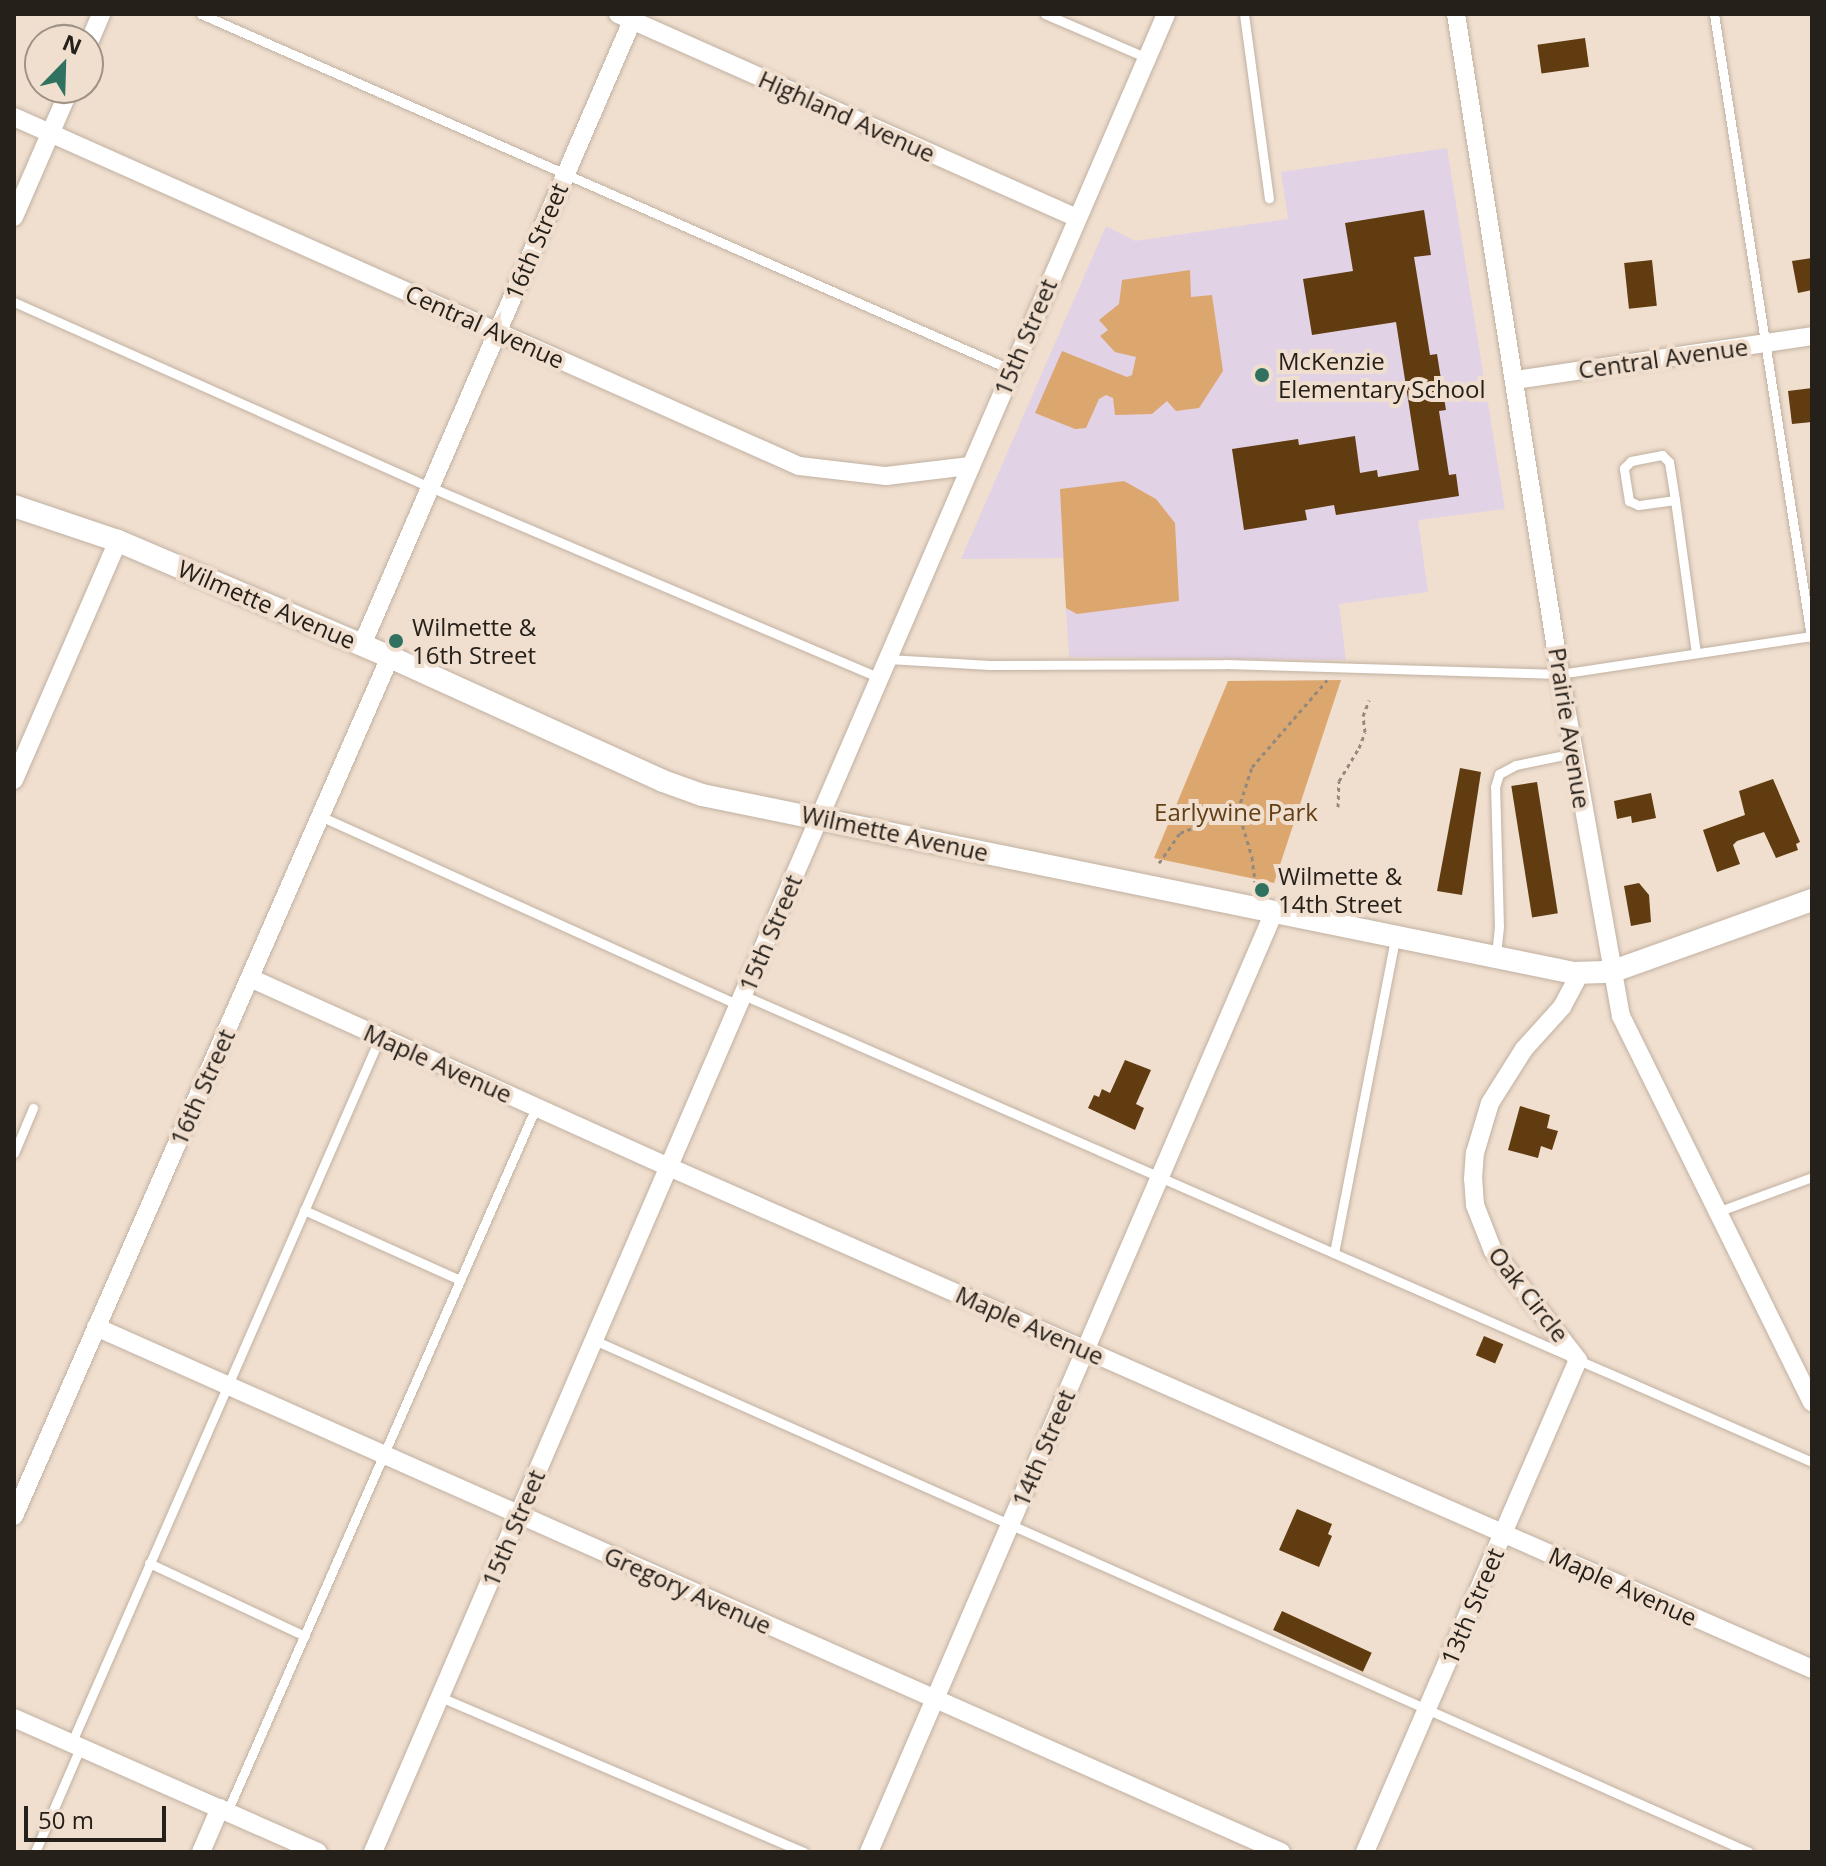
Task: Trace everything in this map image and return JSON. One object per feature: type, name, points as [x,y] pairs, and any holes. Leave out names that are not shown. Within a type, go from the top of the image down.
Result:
[{"type":"street","name":"15th Street","points":[[373,1852],[1166,14]]},
{"type":"street","name":"Prairie Avenue","points":[[1456,14],[1560,674],[1621,1016],[1812,1402]]},
{"type":"street","name":"16th Street","points":[[362,645],[565,175],[628,16]]},
{"type":"street","name":"Highland Avenue","points":[[628,16],[1077,218]]},
{"type":"street","points":[[14,217],[63,104]]},
{"type":"street","name":"Central Avenue","points":[[14,117],[799,466],[886,476],[970,466]]},
{"type":"street","name":"Central Avenue","points":[[1515,380],[1812,336]]},
{"type":"street","name":"Wilmette Avenue","points":[[14,506],[118,541],[390,657],[663,781],[702,795],[820,816],[1495,958],[1580,973],[1611,972],[1812,900]]},
{"type":"street","points":[[14,780],[118,541]]},
{"type":"street","name":"16th Street","points":[[14,1516],[390,657]]},
{"type":"street","name":"14th Street","points":[[869,1852],[1274,912]]},
{"type":"street","name":"Oak Circle","points":[[1578,1360],[1493,1251],[1475,1205],[1473,1179],[1475,1153],[1490,1103],[1524,1049],[1562,1007],[1580,973]]},
{"type":"street","name":"Maple Avenue","points":[[250,978],[669,1167],[1812,1669]]},
{"type":"street","name":"Gregory Avenue","points":[[96,1327],[1281,1852]]},
{"type":"street","name":"13th Street","points":[[1365,1852],[1578,1360]]},
{"type":"street","points":[[14,1718],[318,1852]]},
{"type":"street","points":[[201,1852],[224,1810]]},
{"type":"lane","points":[[201,14],[1012,370]]},
{"type":"lane","points":[[1045,14],[1147,58]]},
{"type":"lane","points":[[1244,14],[1269,198]]},
{"type":"lane","points":[[888,659],[990,665],[1103,663],[1560,674],[1812,636],[1714,14]]},
{"type":"lane","points":[[14,302],[430,487],[879,678]]},
{"type":"lane","points":[[1675,500],[1638,505],[1629,501],[1624,468],[1631,461],[1662,455],[1669,462],[1675,500],[1696,653]]},
{"type":"lane","points":[[1495,958],[1499,927],[1495,787],[1499,774],[1516,765],[1574,753]]},
{"type":"lane","points":[[320,816],[741,1000],[1160,1177],[1812,1462]]},
{"type":"lane","points":[[1334,1253],[1395,937]]},
{"type":"lane","points":[[35,1852],[149,1563],[380,1037]]},
{"type":"lane","points":[[224,1810],[305,1636],[536,1107]]},
{"type":"lane","points":[[14,1153],[33,1108]]},
{"type":"lane","points":[[1717,1212],[1812,1177]]},
{"type":"lane","points":[[304,1210],[460,1280]]},
{"type":"lane","points":[[594,1340],[1426,1712],[1749,1852]]},
{"type":"lane","points":[[149,1563],[305,1636]]},
{"type":"lane","points":[[440,1697],[803,1852]]},
{"type":"path","points":[[1255,883],[1252,857],[1238,810],[1252,767],[1291,725],[1332,674],[1334,667]]},
{"type":"path","points":[[1338,807],[1339,781],[1365,732],[1363,716],[1369,700]]},
{"type":"path","points":[[1159,863],[1180,833],[1238,810]]},
{"type":"shaded area","name":"McKenzie Elementary School","points":[[1447,148],[1505,509],[1418,520],[1428,592],[1339,604],[1346,660],[1069,657],[1063,558],[961,559],[1106,226],[1135,241],[1288,219],[1281,172]]},
{"type":"green space","points":[[1190,270],[1191,297],[1212,295],[1223,371],[1199,408],[1176,411],[1167,401],[1152,414],[1115,415],[1113,398],[1106,395],[1099,399],[1086,428],[1075,429],[1035,413],[1062,351],[1127,377],[1132,375],[1136,357],[1115,352],[1100,336],[1108,330],[1099,320],[1119,304],[1122,280]]},
{"type":"green space","points":[[1124,481],[1156,499],[1175,523],[1179,601],[1077,614],[1066,608],[1060,489]]},
{"type":"green space","name":"Earlywine Park","points":[[1341,680],[1274,883],[1154,858],[1228,681]]},
{"type":"building","points":[[1585,38],[1589,67],[1542,73],[1537,45]]},
{"type":"building","points":[[1424,210],[1431,255],[1414,257],[1430,355],[1437,354],[1446,410],[1439,411],[1449,475],[1456,474],[1459,496],[1336,515],[1334,505],[1305,510],[1307,520],[1244,530],[1232,449],[1298,439],[1299,445],[1355,436],[1360,473],[1377,470],[1378,477],[1419,470],[1396,322],[1312,335],[1303,279],[1353,271],[1345,223]]},
{"type":"building","points":[[1812,258],[1812,290],[1798,293],[1792,261]]},
{"type":"building","points":[[1652,260],[1657,306],[1629,309],[1624,263]]},
{"type":"building","points":[[1812,388],[1812,422],[1792,424],[1788,391]]},
{"type":"building","points":[[1460,768],[1481,772],[1462,895],[1437,891]]},
{"type":"building","points":[[1773,779],[1800,842],[1796,844],[1798,850],[1776,858],[1764,832],[1737,841],[1733,845],[1740,864],[1717,872],[1703,830],[1745,815],[1739,791]]},
{"type":"building","points":[[1537,782],[1558,913],[1532,917],[1511,786]]},
{"type":"building","points":[[1651,793],[1656,818],[1632,823],[1631,816],[1617,819],[1614,801]]},
{"type":"building","points":[[1639,883],[1649,895],[1651,922],[1631,926],[1624,886]]},
{"type":"building","points":[[1125,1060],[1151,1070],[1136,1104],[1144,1108],[1135,1130],[1088,1108],[1094,1095],[1099,1097],[1102,1089],[1110,1093]]},
{"type":"building","points":[[1520,1106],[1550,1115],[1547,1128],[1558,1131],[1552,1150],[1541,1146],[1538,1158],[1508,1150]]},
{"type":"building","points":[[1484,1336],[1503,1344],[1495,1364],[1476,1355]]},
{"type":"building","points":[[1297,1509],[1332,1524],[1328,1534],[1332,1536],[1319,1567],[1279,1550]]},
{"type":"building","points":[[1282,1611],[1372,1653],[1363,1672],[1273,1630]]},
{"type":"place","name":"McKenzie Elementary School","points":[[1262,375]]},
{"type":"place","name":"Wilmette & 16th Street","points":[[396,641]]},
{"type":"place","name":"Wilmette & 14th Street","points":[[1262,890]]}]
